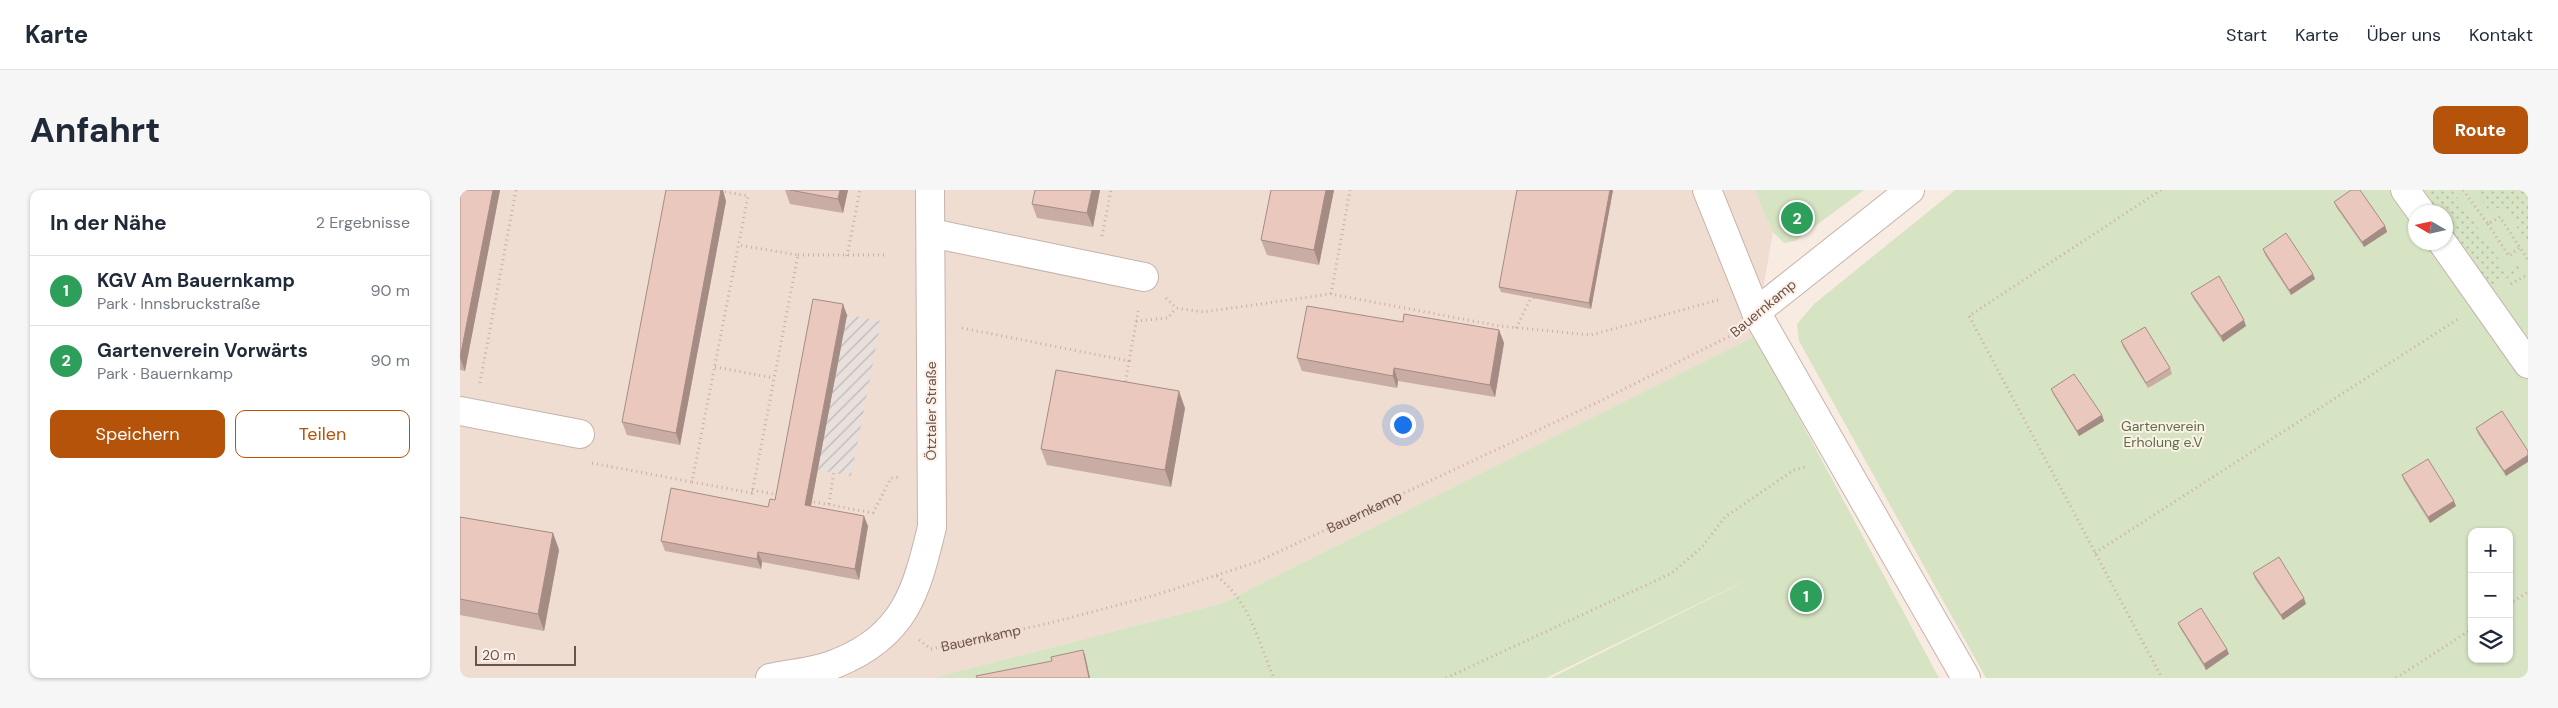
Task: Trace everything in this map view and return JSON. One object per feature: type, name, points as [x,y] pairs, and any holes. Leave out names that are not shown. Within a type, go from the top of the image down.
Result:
[{"type":"street","name":"Ötztaler Straße","points":[[896,624],[919,581],[932,527],[930,190]]},
{"type":"street","points":[[1707,190],[1756,312],[1966,678]]},
{"type":"street","name":"Bauernkamp","points":[[1756,312],[1910,190]]},
{"type":"street","points":[[2405,190],[2416,205]]},
{"type":"street","points":[[931,233],[1144,277]]},
{"type":"street","points":[[2447,250],[2528,364]]},
{"type":"street","points":[[467,412],[580,434]]},
{"type":"street","points":[[770,678],[837,664],[868,646],[896,624]]},
{"type":"path","points":[[467,412],[516,190]]},
{"type":"path","points":[[692,482],[748,196],[715,190]]},
{"type":"path","points":[[847,256],[860,190]]},
{"type":"path","points":[[1096,268],[1111,190]]},
{"type":"path","points":[[1331,294],[1350,190]]},
{"type":"path","points":[[2162,190],[1969,316],[2162,678]]},
{"type":"path","points":[[2463,190],[2509,256],[2520,248]]},
{"type":"path","points":[[2488,224],[2500,217],[2528,260]]},
{"type":"path","points":[[738,245],[798,255],[884,255]]},
{"type":"path","points":[[585,462],[752,493],[798,255]]},
{"type":"path","points":[[2095,553],[2528,274]]},
{"type":"path","points":[[1144,277],[1176,308],[1203,312],[1331,294],[1516,328],[1591,335],[1718,300]]},
{"type":"path","points":[[1123,394],[1144,277]]},
{"type":"path","points":[[1516,328],[1530,300],[1538,295]]},
{"type":"path","points":[[1136,321],[1168,318],[1176,308]]},
{"type":"path","name":"Bauernkamp","points":[[896,624],[931,649],[1050,623],[1156,596],[1257,562],[1690,358],[1734,334],[1756,312]]},
{"type":"path","points":[[959,328],[1129,361]]},
{"type":"path","points":[[714,367],[774,378]]},
{"type":"path","points":[[1446,678],[1672,573],[1702,547],[1725,517],[1794,470],[1839,456]]},
{"type":"path","points":[[829,504],[834,471]]},
{"type":"path","points":[[800,499],[873,513],[891,478],[908,477]]},
{"type":"path","points":[[752,490],[781,495]]},
{"type":"path","points":[[1217,575],[1234,590],[1243,602],[1274,678]]},
{"type":"path","points":[[2513,601],[2528,592]]},
{"type":"path","points":[[2396,678],[2468,632]]},
{"type":"shaded area","points":[[460,190],[1754,190],[1773,232],[1755,336],[1220,604],[933,678],[460,678]]},
{"type":"shaded area","points":[[817,309],[881,321],[851,476],[788,464]]},
{"type":"green space","points":[[1754,190],[1864,190],[1795,241],[1784,243],[1773,232]]},
{"type":"green space","name":"Gartenverein Erholung e.V","points":[[1955,190],[2528,190],[2528,678],[1986,678],[1799,341],[1797,324],[1814,304]]},
{"type":"green space","points":[[2421,190],[2452,190],[2506,270],[2516,264],[2521,270],[2493,287],[2483,284],[2453,242],[2453,205],[2428,205]]},
{"type":"green space","points":[[2474,190],[2528,190],[2528,244],[2506,210],[2497,208],[2493,212],[2488,209]]},
{"type":"green space","points":[[1755,336],[1939,678],[1551,678],[1765,571],[1546,678],[933,678],[1220,604]]},
{"type":"building","points":[[460,190],[493,190],[460,358]]},
{"type":"building","points":[[666,190],[721,190],[676,433],[622,422]]},
{"type":"building","points":[[790,190],[840,190],[838,199]]},
{"type":"building","points":[[1035,190],[1092,190],[1087,213],[1032,204]]},
{"type":"building","points":[[1271,190],[1326,190],[1314,250],[1261,240]]},
{"type":"building","points":[[1517,190],[1610,190],[1589,303],[1499,287]]},
{"type":"building","points":[[2351,190],[2360,190],[2385,226],[2362,242],[2334,202]]},
{"type":"building","points":[[2286,233],[2313,274],[2289,290],[2263,249]]},
{"type":"building","points":[[2219,276],[2244,320],[2221,336],[2191,293]]},
{"type":"building","points":[[813,299],[843,304],[805,505],[864,516],[855,569],[758,552],[757,559],[661,541],[671,488],[768,507],[770,499],[775,500]]},
{"type":"building","points":[[1307,306],[1403,322],[1404,314],[1499,330],[1490,385],[1394,368],[1393,376],[1297,358]]},
{"type":"building","points":[[2145,327],[2170,368],[2146,383],[2121,341]]},
{"type":"building","points":[[1056,370],[1179,391],[1165,470],[1041,449]]},
{"type":"building","points":[[2074,374],[2102,415],[2077,431],[2051,389]]},
{"type":"building","points":[[2502,411],[2528,451],[2528,455],[2504,471],[2476,428]]},
{"type":"building","points":[[2428,459],[2454,501],[2428,517],[2402,475]]},
{"type":"building","points":[[460,517],[553,533],[538,614],[460,599]]},
{"type":"building","points":[[2279,557],[2304,598],[2281,615],[2253,573]]},
{"type":"building","points":[[2201,608],[2227,649],[2204,664],[2178,623]]},
{"type":"building","points":[[1083,650],[1089,678],[977,678],[976,676],[1052,661],[1051,657]]},
{"type":"place","name":"Gartenverein Vorwärts","points":[[1797,218]]},
{"type":"place","name":"KGV Am Bauernkamp","points":[[1806,596]]}]
